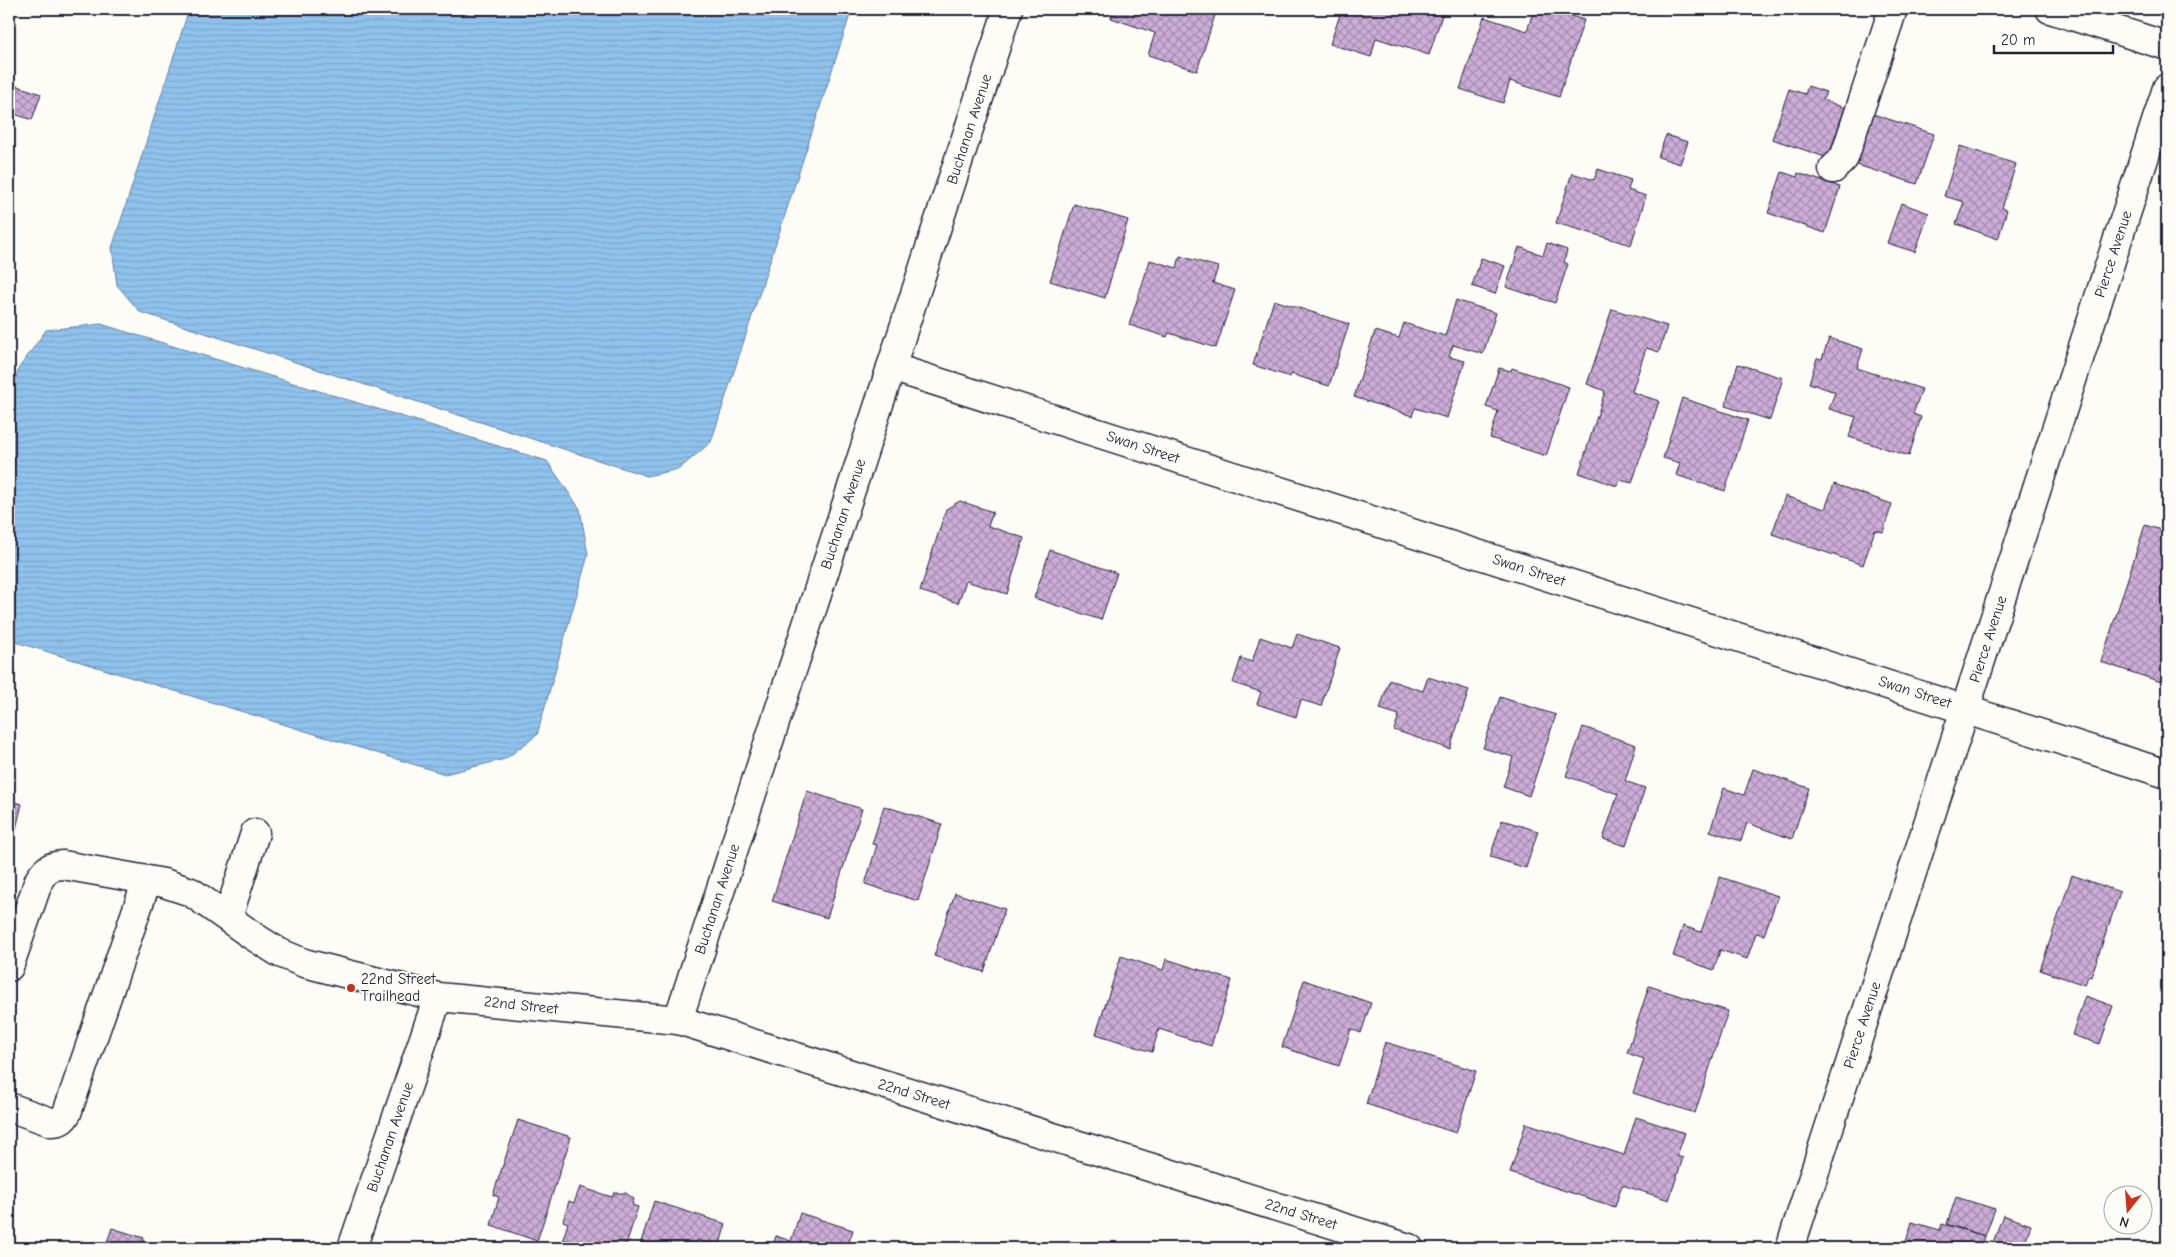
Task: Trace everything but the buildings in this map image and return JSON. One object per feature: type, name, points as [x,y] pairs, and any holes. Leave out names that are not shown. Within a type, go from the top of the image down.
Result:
[{"type":"street","name":"Buchanan Avenue","points":[[678,1020],[1008,9]]},
{"type":"street","points":[[1833,169],[1844,158],[1893,9]]},
{"type":"street","points":[[2050,9],[2167,46]]},
{"type":"street","name":"Pierce Avenue","points":[[1790,1248],[2167,88]]},
{"type":"street","name":"Swan Street","points":[[891,367],[2167,774]]},
{"type":"street","points":[[228,917],[255,833]]},
{"type":"street","name":"22nd Street","points":[[9,967],[39,880],[45,870],[51,866],[63,865],[148,880],[191,892],[280,953],[304,963],[438,997],[678,1020],[1409,1248]]},
{"type":"street","points":[[9,1107],[58,1122],[63,1120],[148,880]]},
{"type":"street","name":"Buchanan Avenue","points":[[352,1248],[438,997]]},
{"type":"water","points":[[189,9],[852,9],[711,442],[679,469],[647,476],[140,312],[117,285],[112,248]]},
{"type":"water","points":[[101,324],[547,461],[580,509],[588,555],[537,735],[505,759],[445,774],[9,640],[9,399],[19,368],[46,330]]},
{"type":"place","name":"22nd Street Trailhead","points":[[351,988]]}]
